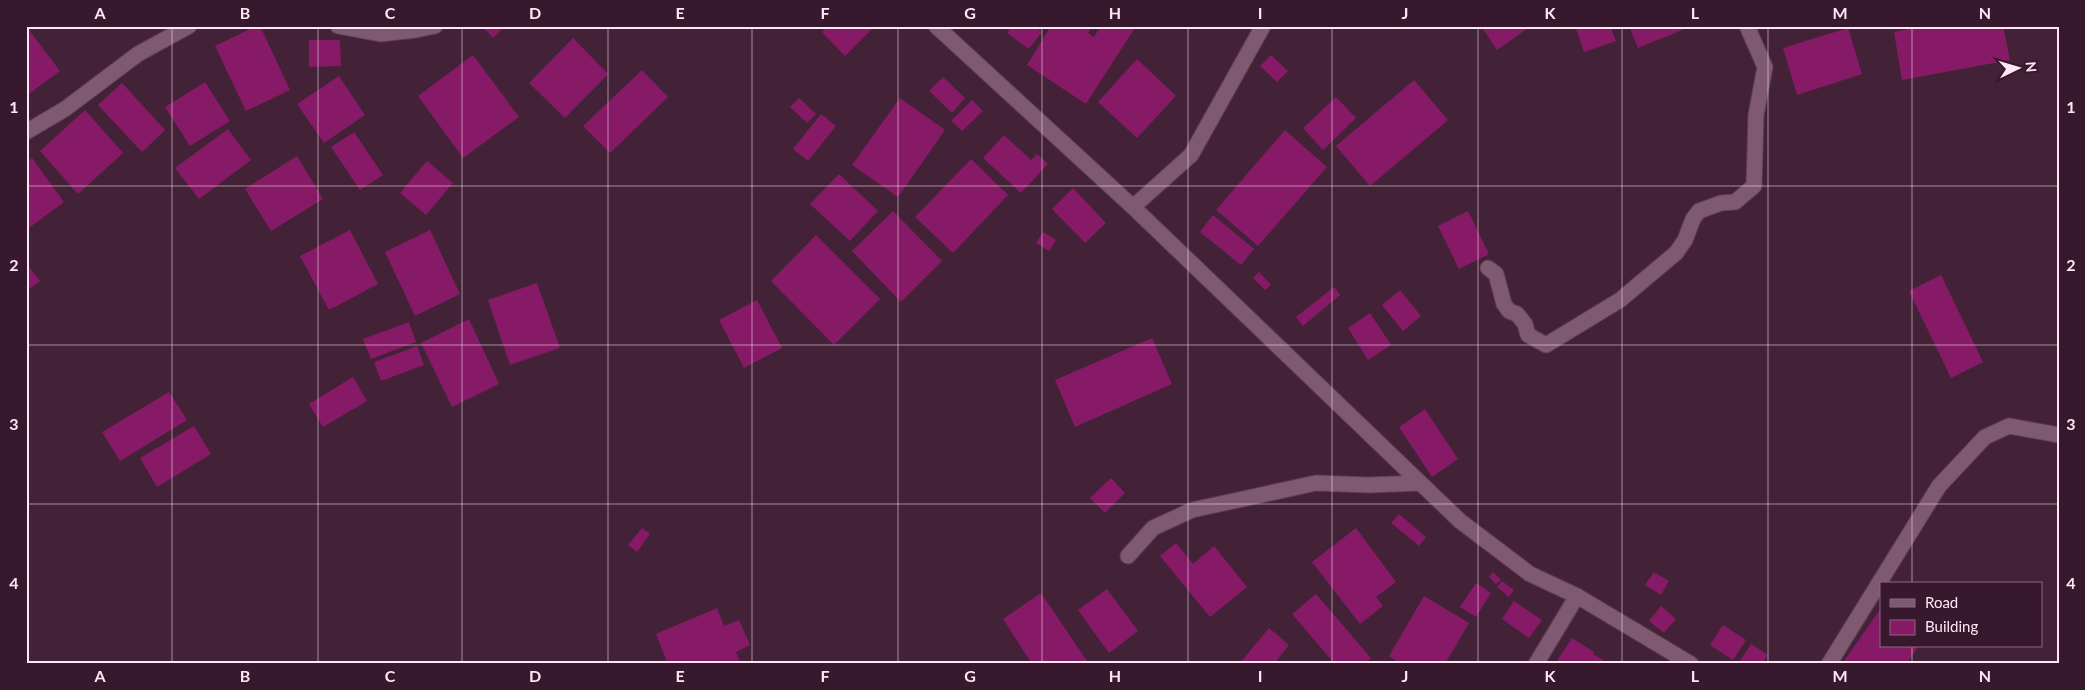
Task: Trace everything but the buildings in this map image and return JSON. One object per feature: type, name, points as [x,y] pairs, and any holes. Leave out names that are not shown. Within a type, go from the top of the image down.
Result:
[{"type":"street","points":[[26,132],[65,109],[138,54],[189,26]]},
{"type":"street","points":[[338,26],[380,34],[435,26]]},
{"type":"street","points":[[1133,207],[1191,155],[1263,26]]},
{"type":"street","points":[[1488,268],[1496,274],[1504,304],[1510,311],[1517,314],[1525,324],[1528,335],[1546,345],[1620,300],[1676,253],[1685,240],[1698,211],[1735,202],[1754,186],[1756,115],[1765,67],[1747,26]]},
{"type":"street","points":[[939,27],[1133,207],[1460,521],[1530,574],[1577,596],[1691,664]]},
{"type":"street","points":[[1829,664],[1939,486],[1985,437],[2010,426],[2059,434]]},
{"type":"street","points":[[1128,556],[1153,528],[1192,510],[1316,483],[1369,486],[1420,482]]},
{"type":"street","points":[[1536,664],[1577,596]]}]
